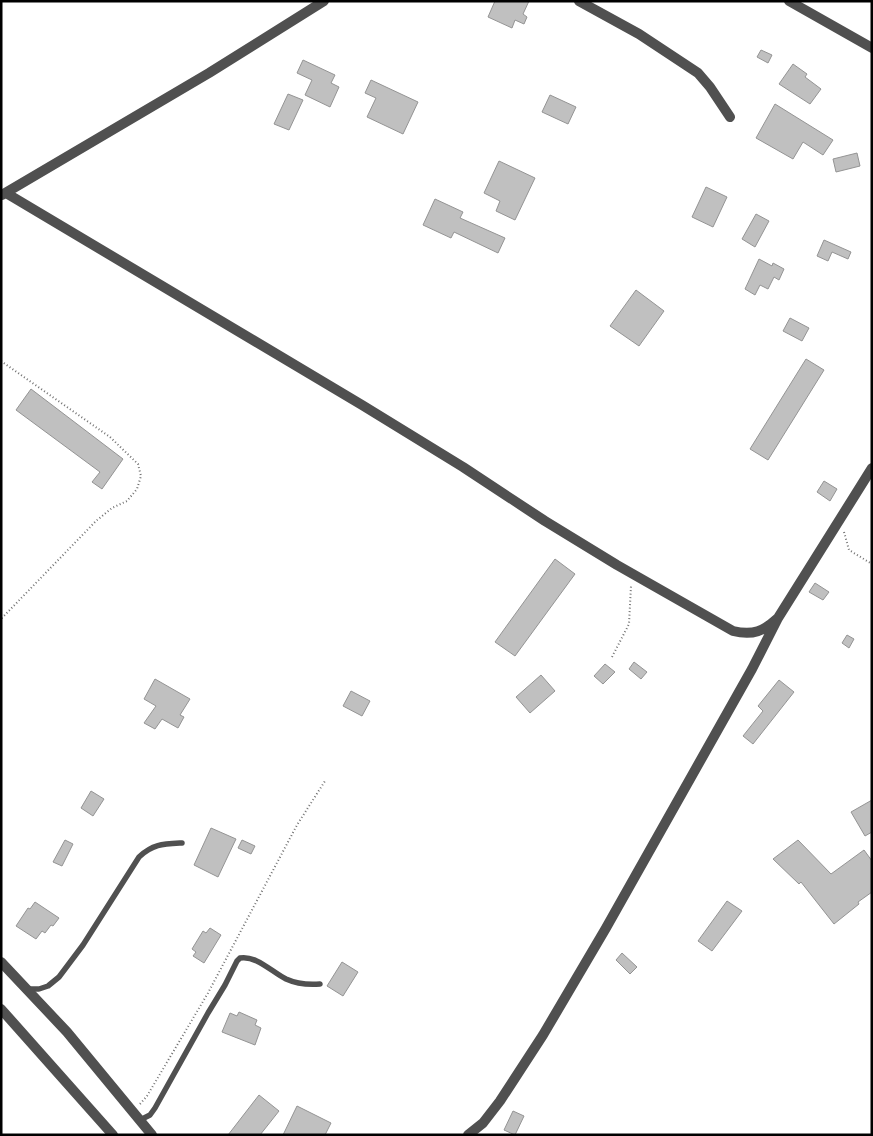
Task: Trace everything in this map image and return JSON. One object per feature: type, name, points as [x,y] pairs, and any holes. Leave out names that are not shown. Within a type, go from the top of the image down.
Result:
[{"type":"street","points":[[324,1],[209,73],[4,195],[362,406],[463,467],[545,521],[632,574],[733,631],[745,634],[756,632],[770,626],[778,618]]},
{"type":"street","points":[[579,1],[639,34],[698,72],[710,86],[730,117]]},
{"type":"street","points":[[789,1],[872,48]]},
{"type":"street","points":[[468,1135],[483,1123],[500,1101],[543,1035],[606,928],[752,669],[778,618],[872,468]]},
{"type":"street","points":[[1,962],[67,1032],[152,1135]]},
{"type":"street","points":[[1,1009],[113,1135]]},
{"type":"lane","points":[[26,989],[39,989],[48,986],[58,977],[83,945],[139,857],[150,848],[182,843]]},
{"type":"lane","points":[[140,1120],[150,1115],[155,1108],[240,958],[248,958],[296,983],[306,985],[320,984]]},
{"type":"path","points":[[1,361],[110,437],[138,464],[141,476],[137,489],[127,500],[112,508],[96,521],[1,619]]},
{"type":"path","points":[[840,518],[848,550],[872,564]]},
{"type":"path","points":[[612,657],[629,624],[632,574]]},
{"type":"path","points":[[130,1107],[138,1106],[148,1096],[208,994],[298,825],[325,781]]},
{"type":"building","points":[[495,1],[529,1],[523,14],[527,17],[524,24],[515,20],[512,28],[488,17]]},
{"type":"building","points":[[761,50],[772,55],[768,63],[757,57]]},
{"type":"building","points":[[303,60],[335,75],[331,83],[339,87],[330,107],[305,95],[312,80],[297,73]]},
{"type":"building","points":[[793,64],[807,74],[805,77],[821,89],[810,104],[779,84]]},
{"type":"building","points":[[371,80],[418,102],[403,134],[367,117],[376,98],[365,93]]},
{"type":"building","points":[[288,94],[303,100],[289,130],[274,124]]},
{"type":"building","points":[[550,95],[576,107],[568,124],[542,112]]},
{"type":"building","points":[[775,104],[833,140],[823,155],[803,142],[793,159],[756,138]]},
{"type":"building","points":[[857,153],[860,166],[836,172],[833,159]]},
{"type":"building","points":[[499,161],[535,178],[515,220],[496,211],[500,201],[484,193]]},
{"type":"building","points":[[706,187],[727,197],[713,227],[692,217]]},
{"type":"building","points":[[435,199],[463,212],[460,218],[505,238],[498,253],[454,232],[451,238],[423,225]]},
{"type":"building","points":[[756,214],[769,221],[755,247],[742,239]]},
{"type":"building","points":[[824,240],[851,252],[848,259],[832,252],[828,261],[817,256]]},
{"type":"building","points":[[759,259],[772,266],[773,263],[784,269],[779,280],[774,277],[768,289],[760,285],[755,295],[745,289]]},
{"type":"building","points":[[636,290],[664,311],[639,346],[610,326]]},
{"type":"building","points":[[790,318],[809,328],[802,341],[783,331]]},
{"type":"building","points":[[806,359],[824,370],[768,460],[750,449]]},
{"type":"building","points":[[31,389],[123,459],[102,489],[92,482],[100,472],[16,410]]},
{"type":"building","points":[[824,481],[837,489],[830,501],[817,492]]},
{"type":"building","points":[[555,559],[575,574],[515,656],[495,642]]},
{"type":"building","points":[[815,583],[829,592],[823,600],[809,592]]},
{"type":"building","points":[[847,635],[854,639],[849,648],[842,643]]},
{"type":"building","points":[[634,662],[647,672],[641,679],[629,669]]},
{"type":"building","points":[[605,664],[615,672],[603,684],[594,676]]},
{"type":"building","points":[[541,675],[555,691],[530,713],[516,697]]},
{"type":"building","points":[[155,679],[190,699],[180,715],[184,717],[178,728],[162,719],[155,729],[144,723],[156,706],[144,699]]},
{"type":"building","points":[[779,680],[794,692],[753,744],[743,736],[763,711],[758,706]]},
{"type":"building","points":[[351,691],[370,701],[362,716],[343,706]]},
{"type":"building","points":[[91,791],[104,799],[93,816],[81,808]]},
{"type":"building","points":[[872,800],[872,832],[865,836],[851,812]]},
{"type":"building","points":[[211,828],[236,839],[218,877],[194,865]]},
{"type":"building","points":[[65,840],[73,844],[62,866],[53,862]]},
{"type":"building","points":[[242,840],[255,846],[251,854],[238,848]]},
{"type":"building","points":[[798,840],[831,874],[864,850],[872,861],[872,892],[834,924],[801,882],[799,884],[773,859]]},
{"type":"building","points":[[727,901],[742,911],[712,951],[698,941]]},
{"type":"building","points":[[35,902],[59,918],[45,933],[42,931],[36,939],[16,926],[28,908],[30,909]]},
{"type":"building","points":[[210,928],[221,935],[204,963],[193,956],[196,952],[192,949],[203,931],[206,933]]},
{"type":"building","points":[[622,953],[637,967],[630,974],[616,960]]},
{"type":"building","points":[[342,962],[358,972],[343,996],[327,986]]},
{"type":"building","points":[[239,1012],[257,1020],[255,1025],[261,1028],[255,1045],[222,1032],[230,1013],[237,1016]]},
{"type":"building","points":[[259,1095],[279,1111],[260,1135],[228,1135]]},
{"type":"building","points":[[297,1106],[331,1123],[325,1135],[283,1135]]},
{"type":"building","points":[[513,1111],[524,1116],[515,1135],[504,1130]]}]
